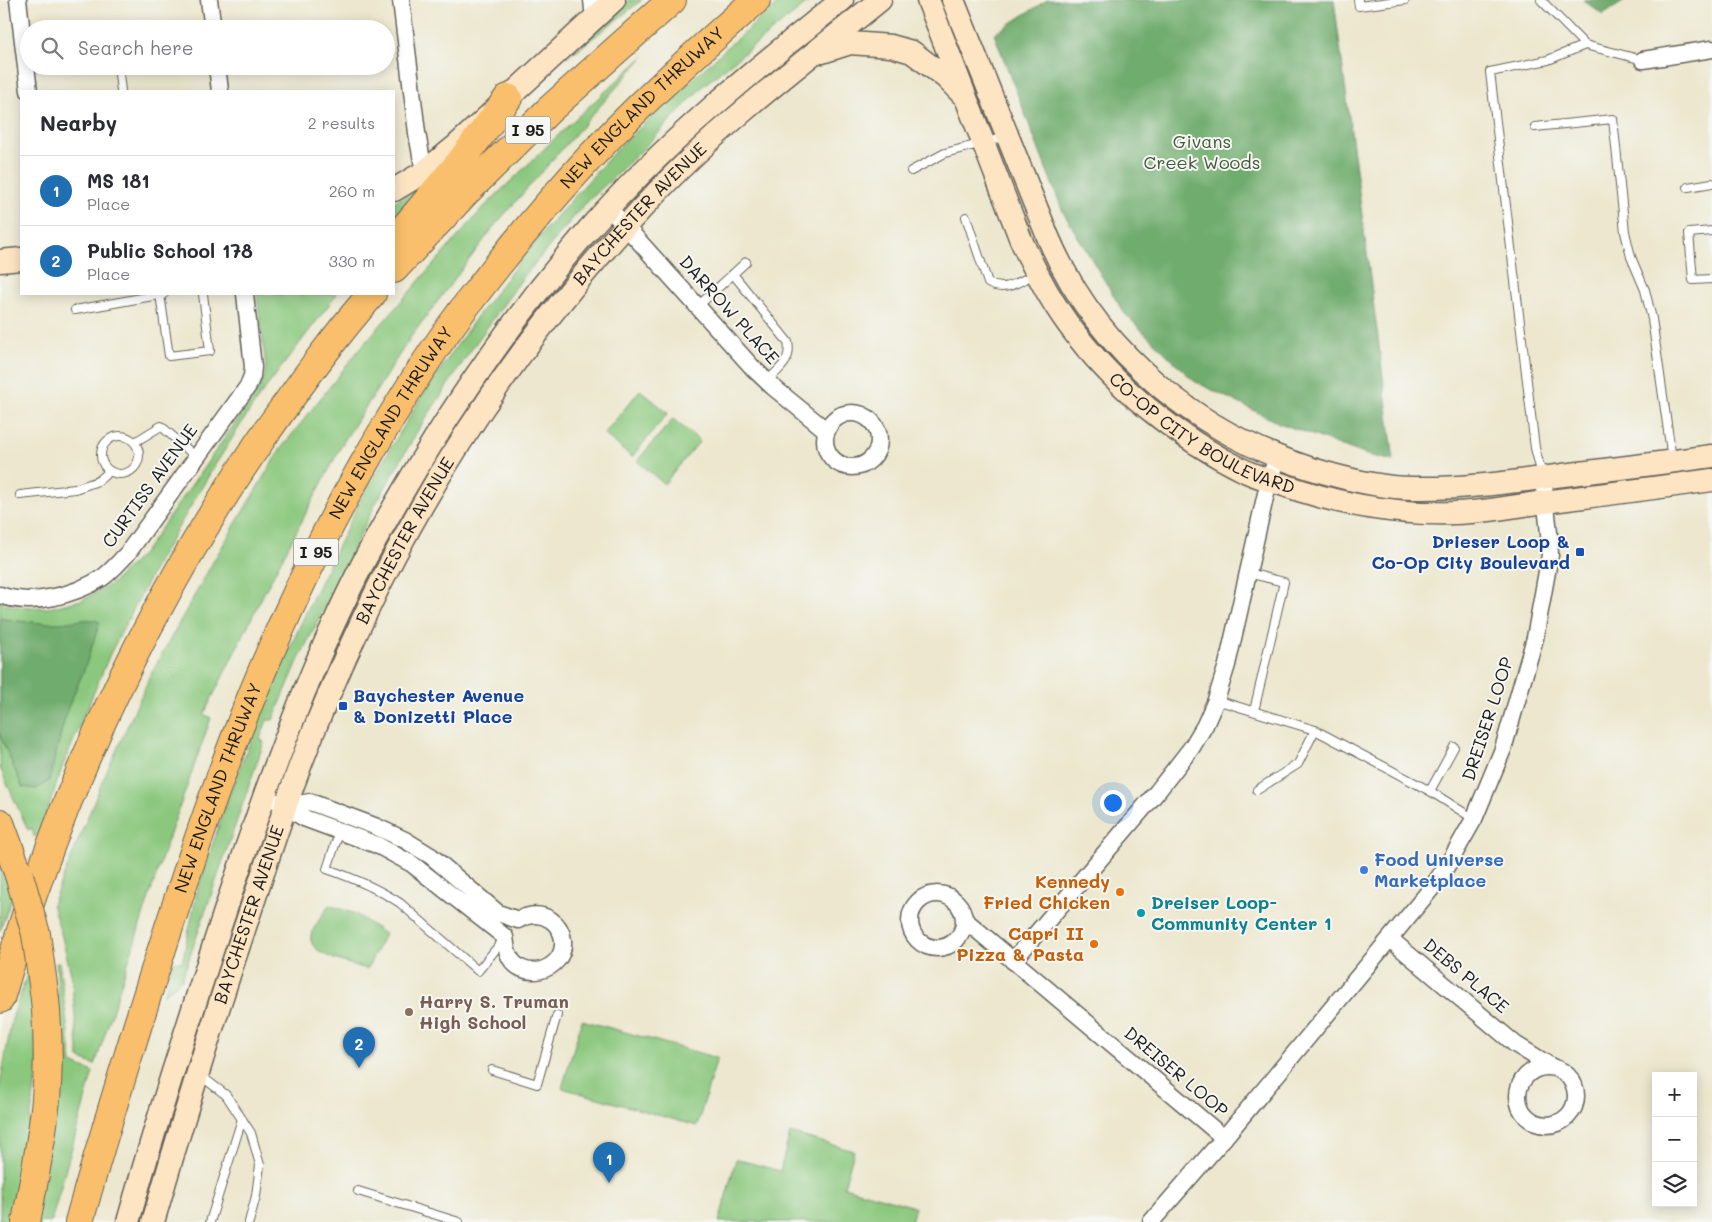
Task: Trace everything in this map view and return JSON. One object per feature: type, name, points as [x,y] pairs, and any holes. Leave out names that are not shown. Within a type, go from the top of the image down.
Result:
[{"type":"highway","name":"I 95","points":[[395,268],[467,191],[549,110],[672,0]]},
{"type":"highway","name":"NEW ENGLAND THRUWAY","points":[[79,1222],[90,1178],[160,951],[224,764],[270,648],[308,567],[349,488],[424,365],[475,293],[530,224],[630,115],[756,0]]},
{"type":"highway","points":[[395,239],[461,160],[508,98]]},
{"type":"highway","points":[[263,438],[291,374],[351,295]]},
{"type":"highway","points":[[0,999],[17,942],[46,859],[87,756],[115,693],[155,614],[184,561],[229,487],[312,368],[371,295]]},
{"type":"highway","points":[[0,823],[19,875],[36,934],[46,999],[48,1056],[46,1098],[41,1139],[26,1222]]},
{"type":"main road","points":[[395,189],[424,172],[456,146],[508,98],[593,9],[614,0]]},
{"type":"main road","name":"BAYCHESTER AVENUE","points":[[128,1222],[193,1005],[264,795],[302,697],[328,638],[364,562],[406,484],[500,340],[553,272],[608,208],[654,161],[718,101],[842,0]]},
{"type":"main road","name":"BAYCHESTER AVENUE","points":[[153,1222],[197,1073],[286,806],[328,696],[364,617],[432,488],[494,390],[529,342],[662,187],[746,108],[880,0]]},
{"type":"main road","name":"CO-OP CITY BOULEVARD","points":[[928,0],[1021,240],[1037,274],[1067,322],[1117,380],[1139,401],[1182,434],[1215,455],[1248,473],[1332,500],[1402,512],[1456,513],[1712,480]]},
{"type":"main road","name":"CO-OP CITY BOULEVARD","points":[[957,1],[1007,137],[1059,264],[1090,313],[1127,357],[1148,377],[1194,414],[1246,443],[1277,458],[1303,467],[1341,478],[1411,488],[1471,487],[1712,456]]},
{"type":"main road","points":[[812,56],[850,43],[891,46],[912,52],[945,77],[966,99]]},
{"type":"main road","points":[[0,261],[20,258]]},
{"type":"main road","points":[[1037,274],[1059,264]]},
{"type":"street","points":[[18,0],[20,20]]},
{"type":"street","points":[[209,0],[212,20]]},
{"type":"street","points":[[401,0],[417,133],[424,172]]},
{"type":"street","points":[[1643,60],[1712,49]]},
{"type":"street","points":[[27,75],[29,90]]},
{"type":"street","points":[[218,75],[220,90]]},
{"type":"street","name":"DARROW PLACE","points":[[608,208],[766,381],[827,431]]},
{"type":"street","name":"CURTISS AVENUE","points":[[0,595],[21,599],[38,599],[77,590],[103,577],[127,554],[248,386],[253,366],[245,295]]},
{"type":"street","points":[[1013,961],[1106,854],[1175,770],[1205,725],[1216,700],[1227,664],[1269,480],[1277,458]]},
{"type":"street","name":"DREISER LOOP","points":[[965,920],[1224,1138],[1431,889],[1446,868],[1474,819],[1504,749],[1535,638],[1550,555],[1543,478]]},
{"type":"street","points":[[264,795],[304,818],[377,845],[412,864],[505,937],[508,953],[512,961],[520,967],[528,971],[546,969],[554,964],[560,956],[563,947],[560,929],[546,917],[536,914],[518,920],[498,913],[432,856],[405,840],[377,827],[310,802],[286,806]]},
{"type":"street","name":"DEBS PLACE","points":[[1390,939],[1515,1044],[1552,1067],[1561,1070],[1568,1076],[1576,1091],[1576,1100],[1573,1109],[1567,1117],[1549,1125],[1539,1124],[1523,1112],[1519,1103],[1518,1093],[1521,1083],[1527,1075],[1515,1044]]},
{"type":"street","points":[[1527,1075],[1535,1069],[1552,1067]]},
{"type":"street","points":[[1151,1222],[1224,1138]]},
{"type":"street","points":[[1161,1222],[1169,1201]]},
{"type":"lane","points":[[1358,0],[1359,6],[1405,0]]},
{"type":"lane","points":[[1541,0],[1585,46],[1643,60]]},
{"type":"lane","points":[[1543,478],[1535,448],[1490,72],[1548,60],[1585,46]]},
{"type":"lane","points":[[119,75],[121,90]]},
{"type":"lane","points":[[1536,127],[1613,119],[1625,232],[1631,257],[1646,290],[1652,319],[1672,461]]},
{"type":"lane","points":[[911,171],[944,153],[1007,137]]},
{"type":"lane","points":[[1688,187],[1712,184]]},
{"type":"lane","points":[[966,217],[988,283],[994,287],[1003,288],[1037,274]]},
{"type":"lane","points":[[1712,231],[1689,233],[1693,280],[1712,278]]},
{"type":"lane","points":[[696,306],[746,262]]},
{"type":"lane","points":[[733,274],[788,342],[790,352],[785,363],[766,381]]},
{"type":"lane","points":[[75,310],[155,295]]},
{"type":"lane","points":[[160,295],[169,356],[210,351],[203,295]]},
{"type":"lane","points":[[135,442],[162,426],[196,457]]},
{"type":"lane","points":[[117,436],[123,436],[135,442],[140,454],[136,467],[125,474],[118,474],[110,471],[103,464],[101,458],[106,442],[117,436]]},
{"type":"lane","points":[[20,495],[75,489],[98,481],[110,471]]},
{"type":"lane","points":[[1248,573],[1284,582],[1254,711]]},
{"type":"lane","points":[[1216,700],[1315,730],[1430,791],[1474,819]]},
{"type":"lane","points":[[1257,790],[1298,764],[1315,730]]},
{"type":"lane","points":[[1430,791],[1454,748]]},
{"type":"lane","points":[[340,830],[327,869],[366,884],[400,903],[478,971],[505,937]]},
{"type":"lane","points":[[492,1070],[537,1084],[557,1014]]},
{"type":"lane","points":[[197,1073],[226,1095],[251,1133],[260,1165],[250,1222]]},
{"type":"lane","points":[[210,1222],[242,1119]]},
{"type":"lane","points":[[358,1191],[459,1222]]},
{"type":"green space","points":[[629,0],[642,0],[567,58],[620,8]]},
{"type":"green space","points":[[782,0],[811,0],[704,85],[644,148],[583,206],[521,280],[471,350],[418,430],[375,505],[298,661],[273,720],[267,720],[260,739],[264,742],[182,979],[164,995],[173,961],[182,962],[198,888],[230,792],[269,694],[314,595],[365,491],[422,396],[476,318],[534,242],[617,149],[732,43]]},
{"type":"green space","name":"Givans Creek Woods","points":[[1047,0],[1334,0],[1394,461],[1367,455],[1279,423],[1194,381],[1124,313],[1063,212],[994,34]]},
{"type":"green space","points":[[1583,0],[1626,0],[1603,15]]},
{"type":"green space","points":[[644,56],[496,224],[410,338],[344,441],[265,591],[204,714],[211,718],[164,851],[95,1065],[79,1058],[71,974],[52,904],[103,780],[152,672],[213,562],[279,451],[362,346],[484,207]]},
{"type":"green space","points":[[419,189],[395,220],[395,201]]},
{"type":"green space","points":[[257,295],[336,295],[256,401],[215,465],[159,560],[110,654],[62,768],[39,835],[34,837],[32,828],[28,830],[0,768],[0,602],[12,606],[49,608],[82,600],[110,585],[143,554],[257,392],[264,378],[266,367]]},
{"type":"green space","points":[[640,390],[668,413],[632,457],[604,434]]},
{"type":"green space","points":[[673,419],[700,441],[664,484],[637,461]]},
{"type":"green space","points":[[0,618],[44,623],[85,620],[100,622],[84,670],[67,710],[49,781],[37,789],[22,787],[0,735]]},
{"type":"green space","points":[[0,841],[13,895],[0,931]]},
{"type":"green space","points":[[329,905],[356,914],[385,934],[367,969],[330,957],[314,947],[311,940],[312,932]]},
{"type":"green space","points":[[59,962],[72,1063],[93,1072],[51,1222],[35,1222],[60,1018],[56,963]]},
{"type":"green space","points":[[29,968],[38,1067],[15,1222],[0,1222],[0,1085],[12,1019]]},
{"type":"green space","points":[[582,1020],[717,1058],[697,1126],[562,1088]]},
{"type":"green space","points":[[790,1133],[854,1151],[844,1187],[915,1207],[911,1222],[719,1222],[736,1159],[780,1171]]},
{"type":"place","name":"Drieser Loop & Co-Op City Boulevard","points":[[1580,552]]},
{"type":"place","name":"Baychester Avenue & Donizetti Place","points":[[343,706]]},
{"type":"place","name":"Food Universe Marketplace","points":[[1364,870]]},
{"type":"place","name":"Kennedy Fried Chicken","points":[[1120,892]]},
{"type":"place","name":"Dreiser Loop- Community Center 1","points":[[1141,913]]},
{"type":"place","name":"Capri II Pizza & Pasta","points":[[1094,944]]},
{"type":"place","name":"Harry S. Truman High School","points":[[409,1012]]},
{"type":"place","name":"Public School 178","points":[[359,1068]]},
{"type":"place","name":"MS 181","points":[[609,1183]]}]
